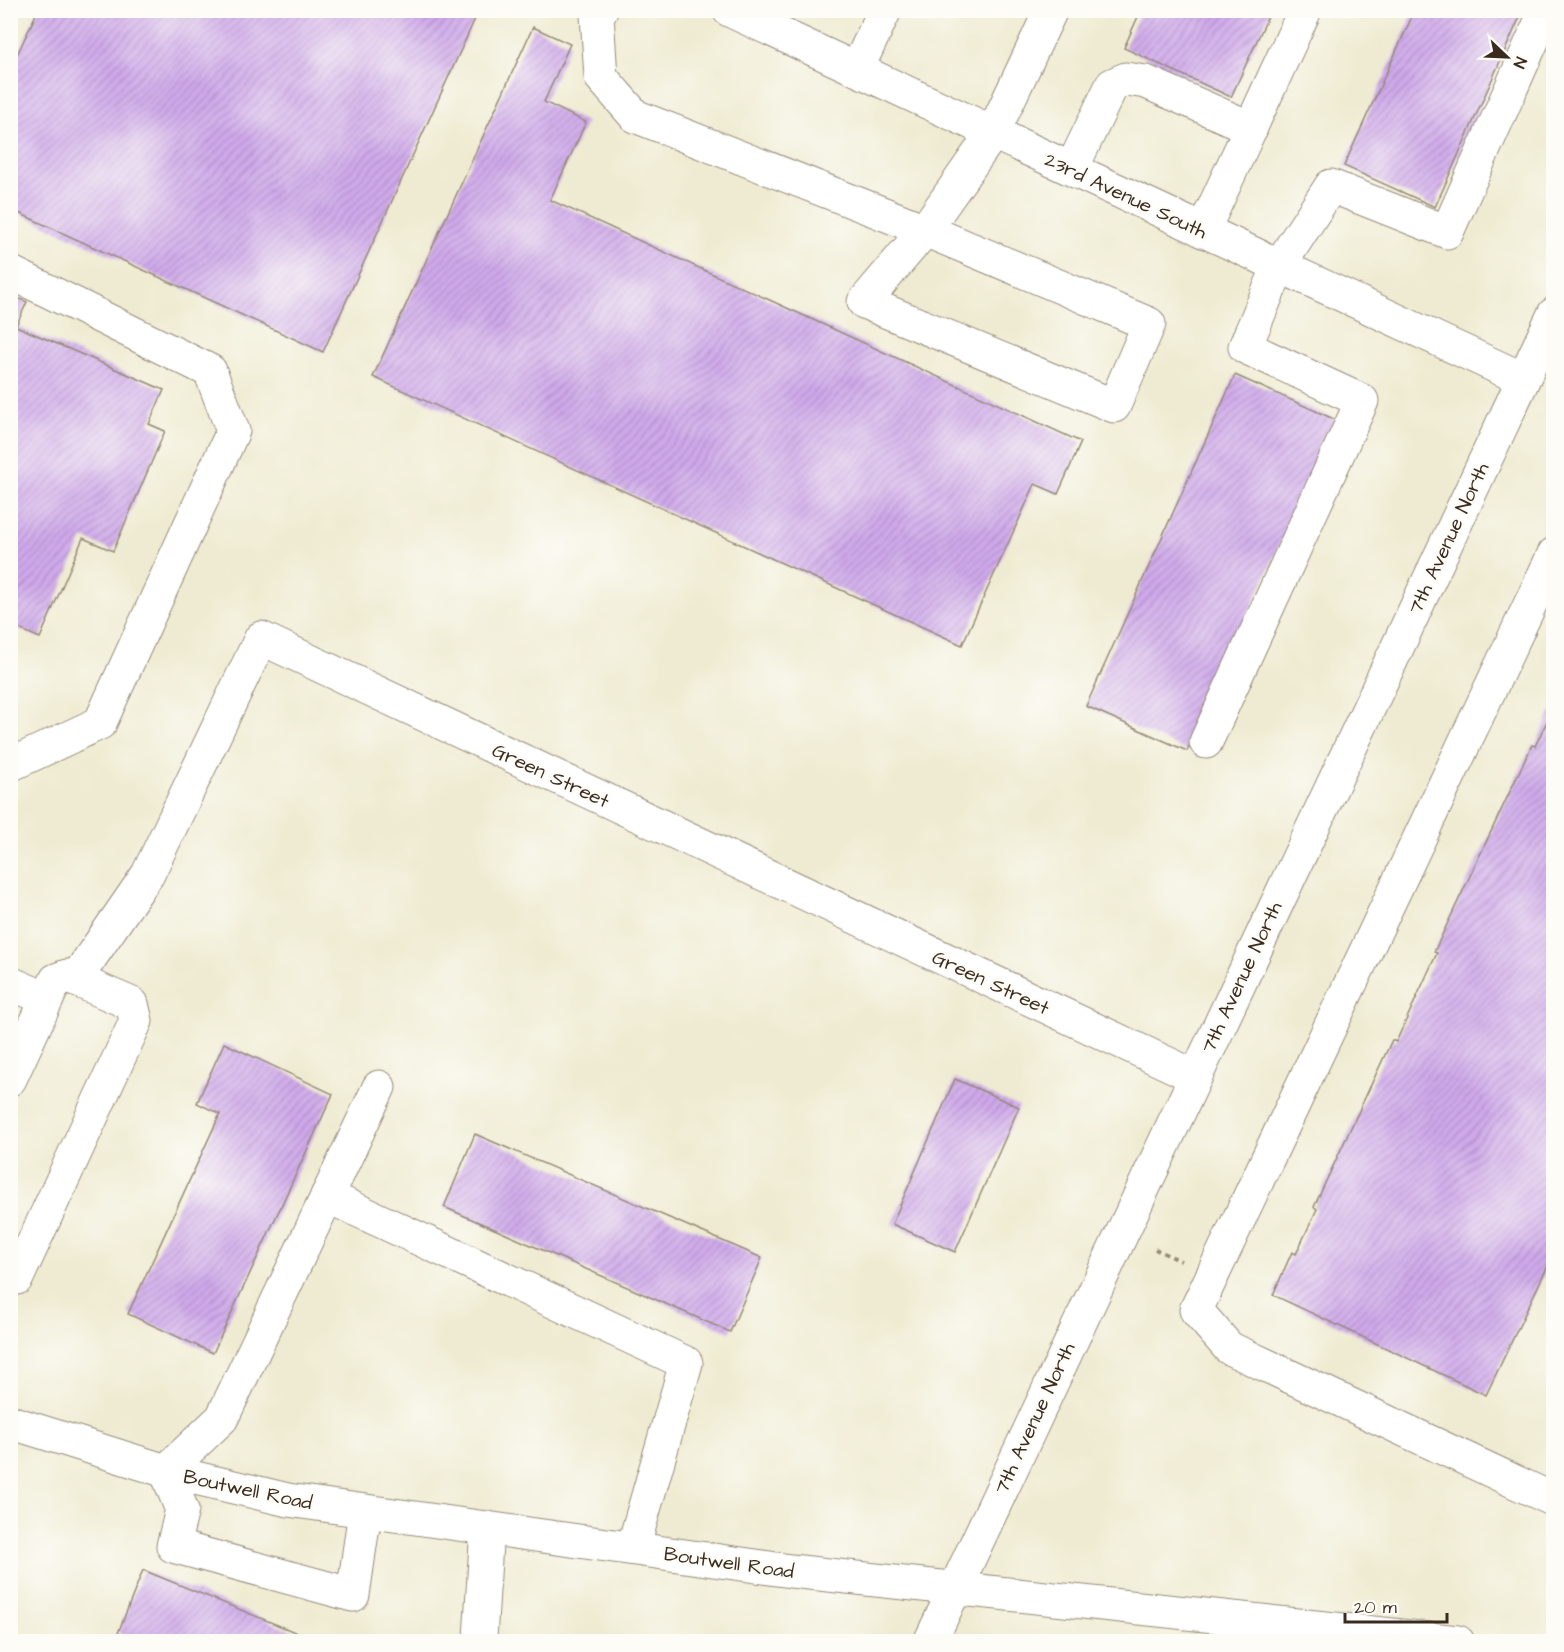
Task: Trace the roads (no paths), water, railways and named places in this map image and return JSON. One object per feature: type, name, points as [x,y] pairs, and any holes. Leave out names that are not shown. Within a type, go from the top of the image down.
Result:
[{"type":"street","points":[[601,10],[597,15],[601,77],[635,116],[925,230],[1149,324],[1114,406],[864,302],[925,230],[993,133],[1051,10]]},
{"type":"street","name":"23rd Avenue South","points":[[729,10],[1523,379]]},
{"type":"street","points":[[857,69],[885,10]]},
{"type":"street","points":[[1203,231],[1305,10]]},
{"type":"street","points":[[1206,742],[1362,401],[1245,347],[1279,266],[1331,186],[1447,232],[1546,10]]},
{"type":"street","points":[[1072,168],[1112,85],[1126,79],[1146,82],[1251,128]]},
{"type":"street","points":[[10,272],[210,371],[233,431],[99,723],[10,765]]},
{"type":"street","name":"7th Avenue North","points":[[930,1641],[1554,314]]},
{"type":"street","points":[[1554,554],[1196,1310],[1229,1348],[1554,1500]]},
{"type":"street","name":"Green Street","points":[[75,980],[148,874],[261,638],[1194,1076]]},
{"type":"street","points":[[10,1079],[56,980],[67,976],[132,1004],[136,1021],[17,1278]]},
{"type":"street","points":[[10,982],[47,999]]},
{"type":"street","points":[[365,1511],[353,1595],[173,1546],[182,1510],[166,1471],[222,1418],[379,1087]]},
{"type":"street","points":[[327,1196],[686,1363],[633,1548]]},
{"type":"street","name":"Boutwell Road","points":[[10,1422],[166,1471],[288,1500],[791,1570],[1458,1641]]},
{"type":"street","points":[[487,1528],[489,1640]]}]
